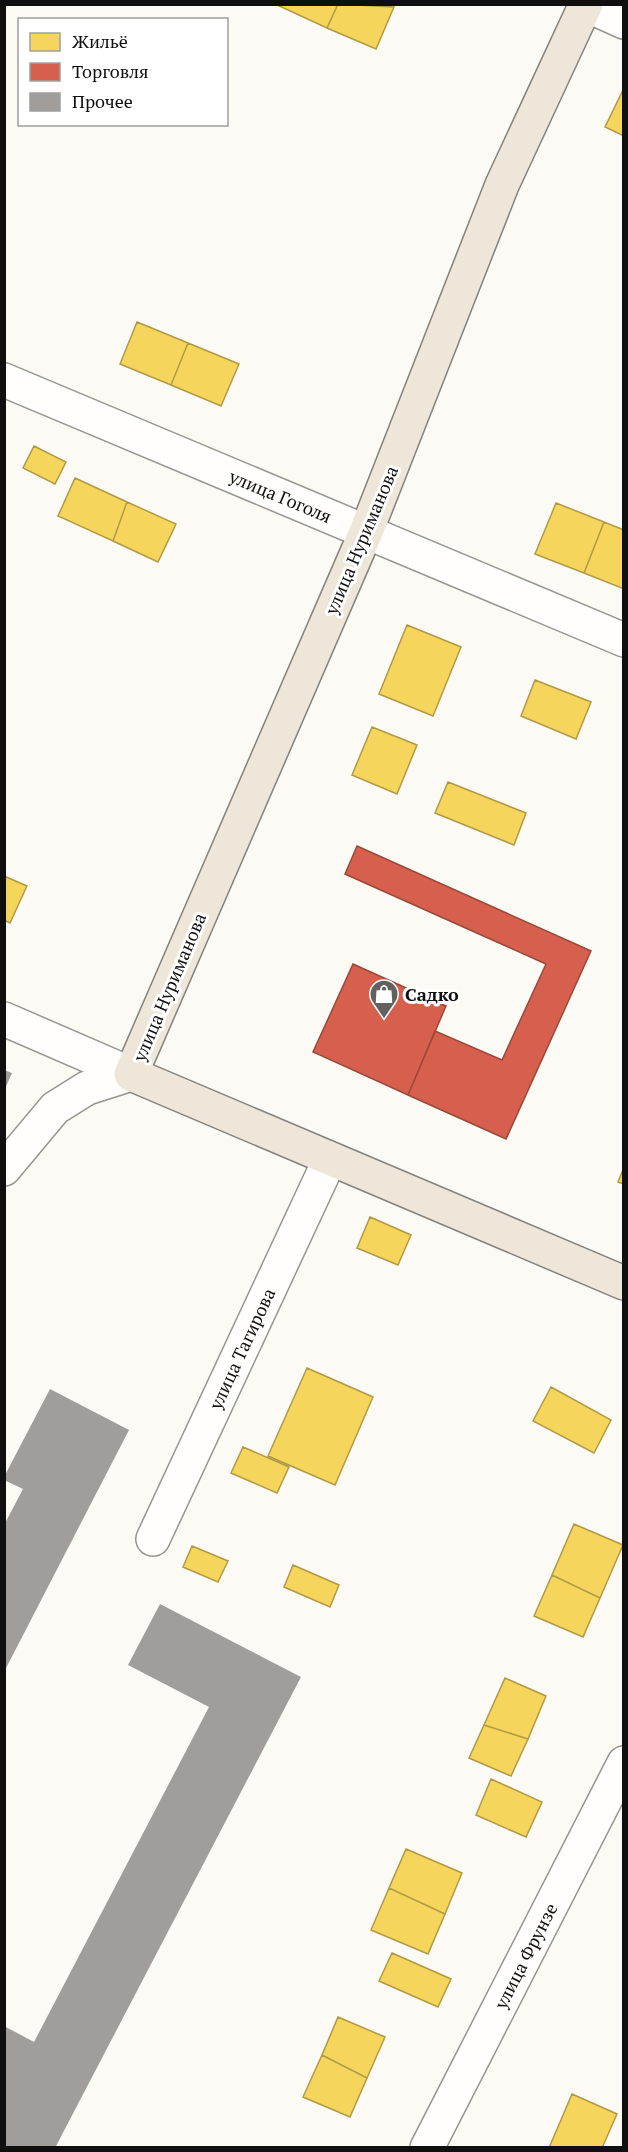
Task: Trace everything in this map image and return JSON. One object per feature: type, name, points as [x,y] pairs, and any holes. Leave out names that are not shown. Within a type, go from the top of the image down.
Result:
[{"type":"main road","name":"улица Нуриманова","points":[[586,5],[502,185],[366,532],[131,1074],[624,1283]]},
{"type":"street","points":[[586,5],[624,22]]},
{"type":"street","name":"улица Гоголя","points":[[4,380],[624,640]]},
{"type":"street","name":"улица Нуриманова","points":[[4,1019],[131,1074]]},
{"type":"street","points":[[4,1169],[55,1108],[87,1088],[131,1074]]},
{"type":"street","name":"улица Тагирова","points":[[153,1539],[330,1159]]},
{"type":"street","name":"улица Фрунзе","points":[[427,2148],[624,1763]]},
{"type":"building: Жильё","points":[[275,4],[338,4],[327,28]]},
{"type":"building: Жильё","points":[[338,4],[394,7],[376,49],[327,28]]},
{"type":"building: Жильё","points":[[624,91],[624,136],[605,127]]},
{"type":"building: Жильё","points":[[137,322],[188,343],[171,385],[120,364]]},
{"type":"building: Жильё","points":[[188,343],[239,364],[221,406],[171,385]]},
{"type":"building: Жильё","points":[[34,446],[66,462],[55,484],[23,468]]},
{"type":"building: Жильё","points":[[75,478],[127,502],[113,541],[58,516]]},
{"type":"building: Жильё","points":[[127,502],[176,524],[158,562],[113,541]]},
{"type":"building: Жильё","points":[[556,503],[604,522],[584,573],[535,554]]},
{"type":"building: Жильё","points":[[604,522],[624,530],[624,589],[584,573]]},
{"type":"building: Жильё","points":[[407,625],[461,647],[433,716],[379,694]]},
{"type":"building: Жильё","points":[[535,680],[591,702],[576,739],[521,716]]},
{"type":"building: Жильё","points":[[372,727],[417,745],[397,794],[352,775]]},
{"type":"building: Жильё","points":[[448,782],[526,813],[514,845],[435,813]]},
{"type":"building: Жильё","points":[[4,876],[27,886],[10,923],[4,920]]},
{"type":"building: Жильё","points":[[624,1167],[624,1184],[618,1182]]},
{"type":"building: Жильё","points":[[370,1217],[411,1235],[398,1265],[357,1248]]},
{"type":"building: Жильё","points":[[307,1368],[373,1397],[335,1485],[268,1456]]},
{"type":"building: Жильё","points":[[551,1387],[611,1420],[594,1453],[533,1421]]},
{"type":"building: Жильё","points":[[243,1447],[289,1467],[277,1493],[231,1473]]},
{"type":"building: Жильё","points":[[574,1524],[623,1545],[600,1598],[552,1575]]},
{"type":"building: Жильё","points":[[192,1546],[228,1561],[218,1582],[183,1567]]},
{"type":"building: Жильё","points":[[293,1565],[339,1585],[330,1607],[284,1587]]},
{"type":"building: Жильё","points":[[552,1575],[600,1598],[583,1637],[534,1616]]},
{"type":"building: Жильё","points":[[505,1678],[546,1696],[528,1739],[484,1725]]},
{"type":"building: Жильё","points":[[484,1725],[528,1739],[511,1776],[469,1758]]},
{"type":"building: Жильё","points":[[491,1779],[542,1802],[526,1837],[476,1815]]},
{"type":"building: Жильё","points":[[406,1849],[462,1873],[445,1914],[389,1888]]},
{"type":"building: Жильё","points":[[389,1888],[445,1914],[428,1954],[371,1930]]},
{"type":"building: Жильё","points":[[392,1953],[451,1979],[438,2007],[379,1981]]},
{"type":"building: Жильё","points":[[338,2017],[385,2037],[367,2078],[322,2055]]},
{"type":"building: Жильё","points":[[322,2055],[367,2078],[350,2117],[303,2097]]},
{"type":"building: Жильё","points":[[572,2094],[617,2114],[602,2148],[549,2148]]},
{"type":"building: Торговля","points":[[357,846],[591,951],[506,1139],[408,1095],[435,1031],[502,1060],[546,964],[345,874]]},
{"type":"building: Торговля","name":"Садко","points":[[353,964],[446,1006],[408,1095],[313,1052]]},
{"type":"building: Прочее","points":[[4,1070],[12,1073],[4,1091]]},
{"type":"building: Прочее","points":[[50,1389],[129,1430],[4,1672],[4,1525],[23,1489],[4,1480],[4,1477]]},
{"type":"building: Прочее","points":[[160,1604],[301,1677],[55,2148],[7,2148],[4,2146],[4,2026],[34,2042],[209,1707],[128,1665]]},
{"type":"place","name":"Садко","points":[[384,1020]]}]
